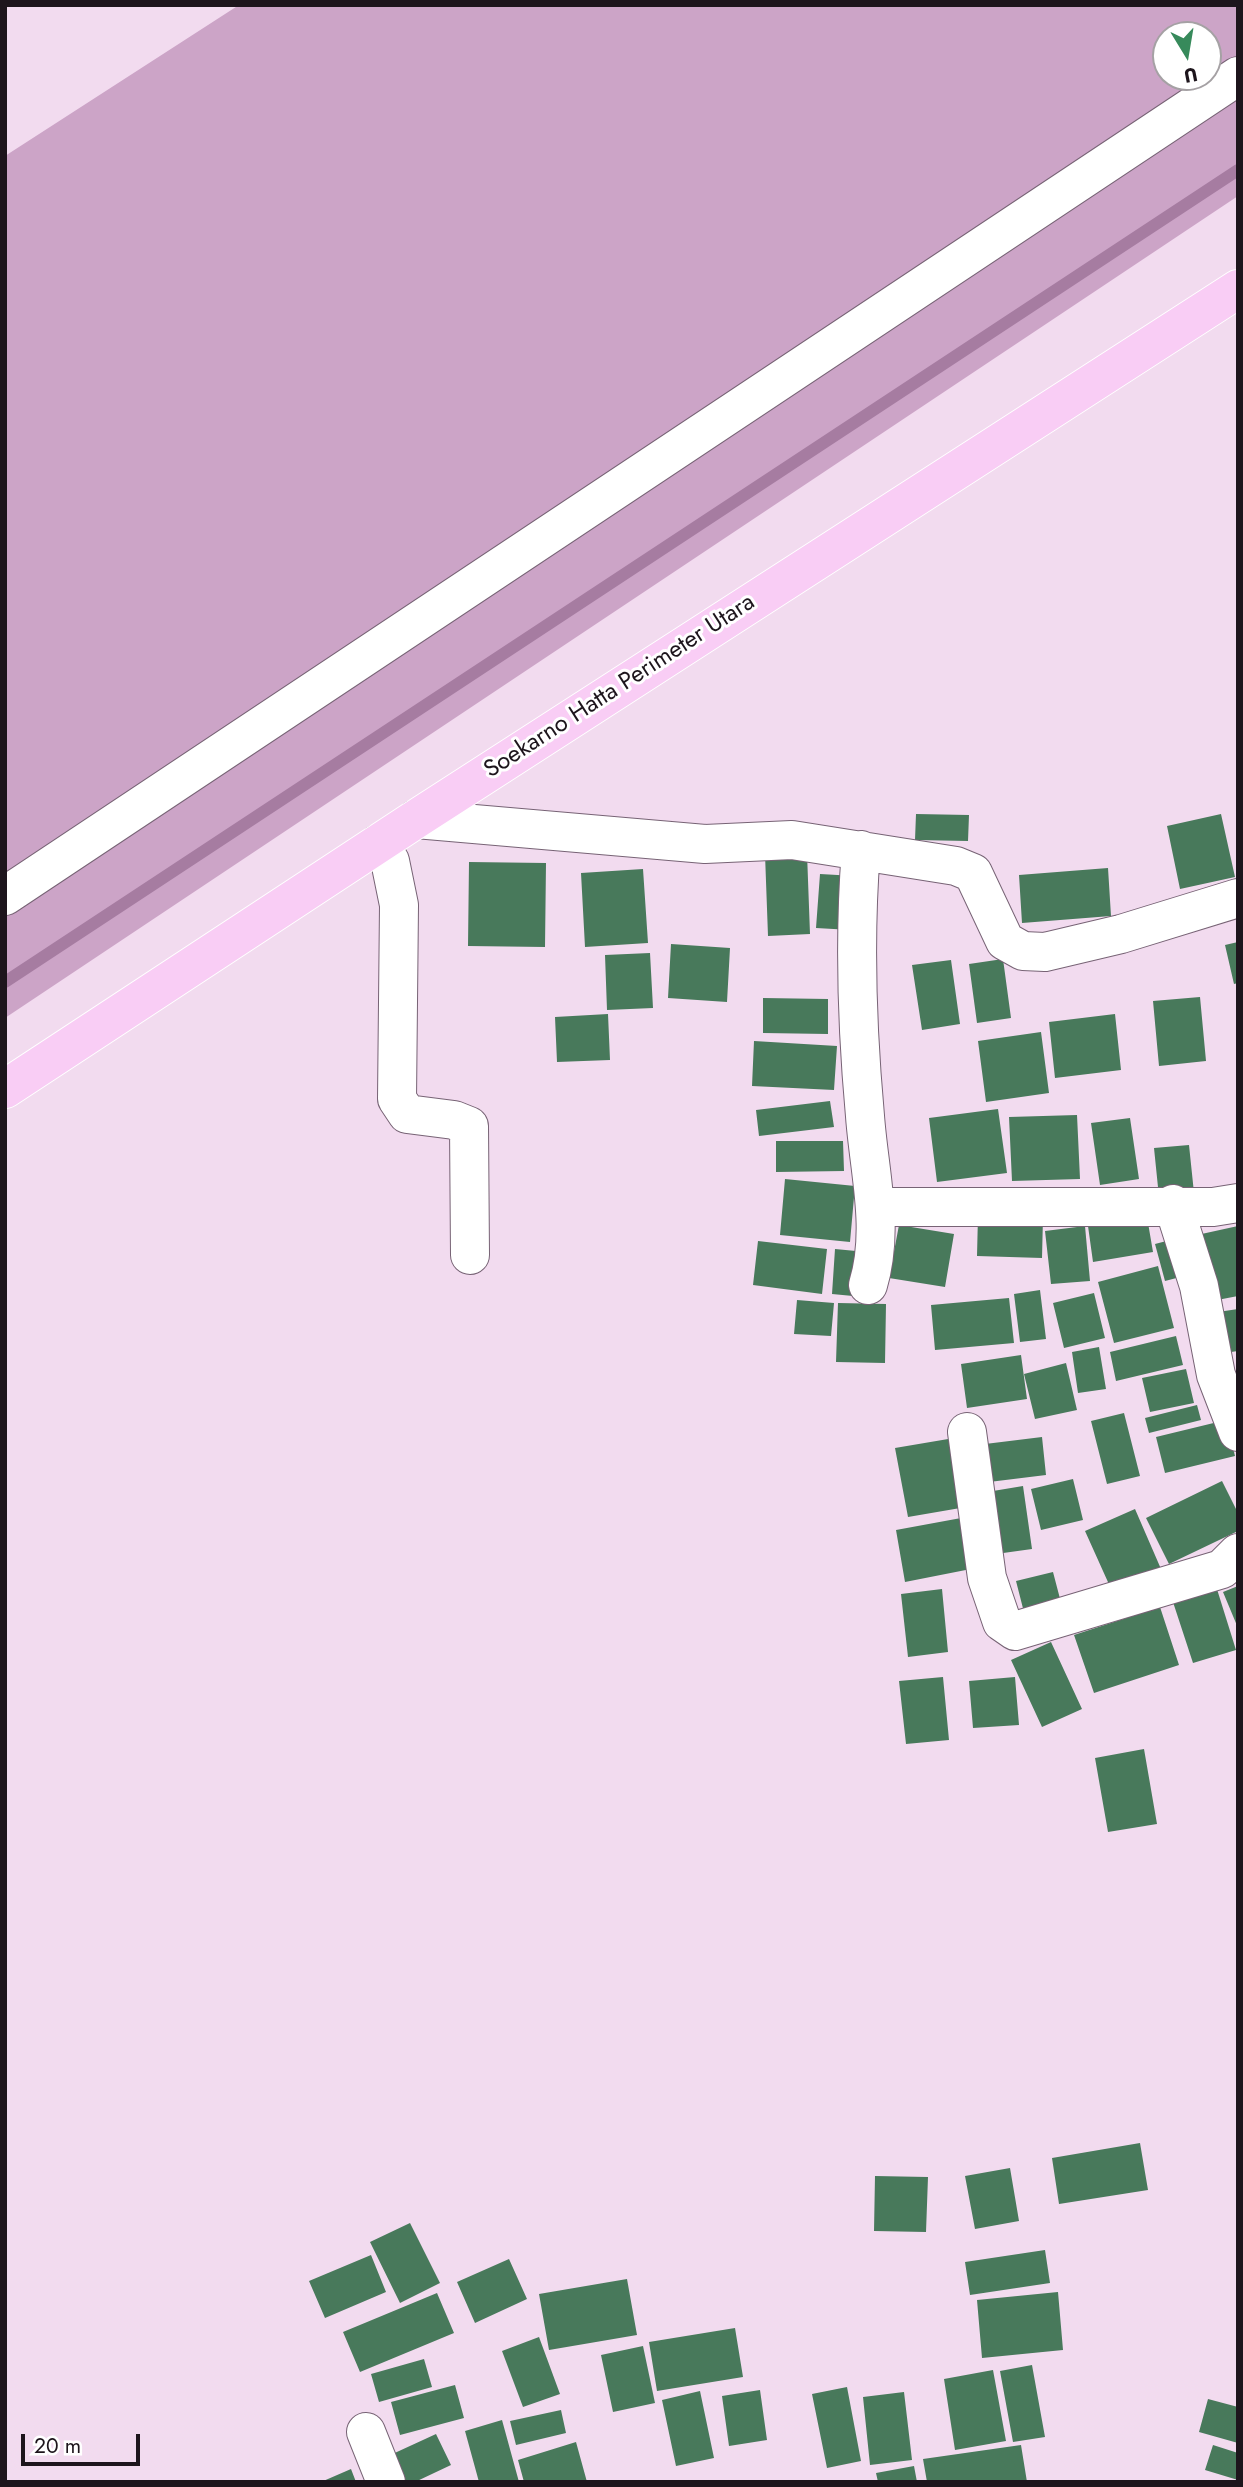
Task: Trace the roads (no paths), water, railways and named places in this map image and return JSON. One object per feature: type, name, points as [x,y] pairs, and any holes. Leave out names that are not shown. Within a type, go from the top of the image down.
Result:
[{"type":"main road","name":"Soekarno Hatta Perimeter Utara","points":[[5,1089],[416,819],[1238,289]]},
{"type":"street","points":[[5,896],[1238,76]]},
{"type":"street","points":[[416,819],[705,844],[792,840],[956,866],[973,873],[1005,942],[1023,951],[1045,952],[1121,934],[1238,898]]},
{"type":"street","points":[[378,844],[390,862],[399,905],[397,1099],[407,1114],[454,1120],[469,1126],[470,1255]]},
{"type":"street","points":[[861,849],[856,924],[864,1115],[877,1236],[868,1285]]},
{"type":"street","points":[[875,1206],[1173,1204],[1213,1207],[1238,1203]]},
{"type":"street","points":[[1173,1204],[1199,1286],[1216,1375],[1238,1432]]},
{"type":"street","points":[[967,1432],[987,1578],[1002,1622],[1015,1630],[1222,1569],[1238,1553]]},
{"type":"street","points":[[366,2432],[386,2482]]},
{"type":"waterway","points":[[5,982],[1238,170]]}]
